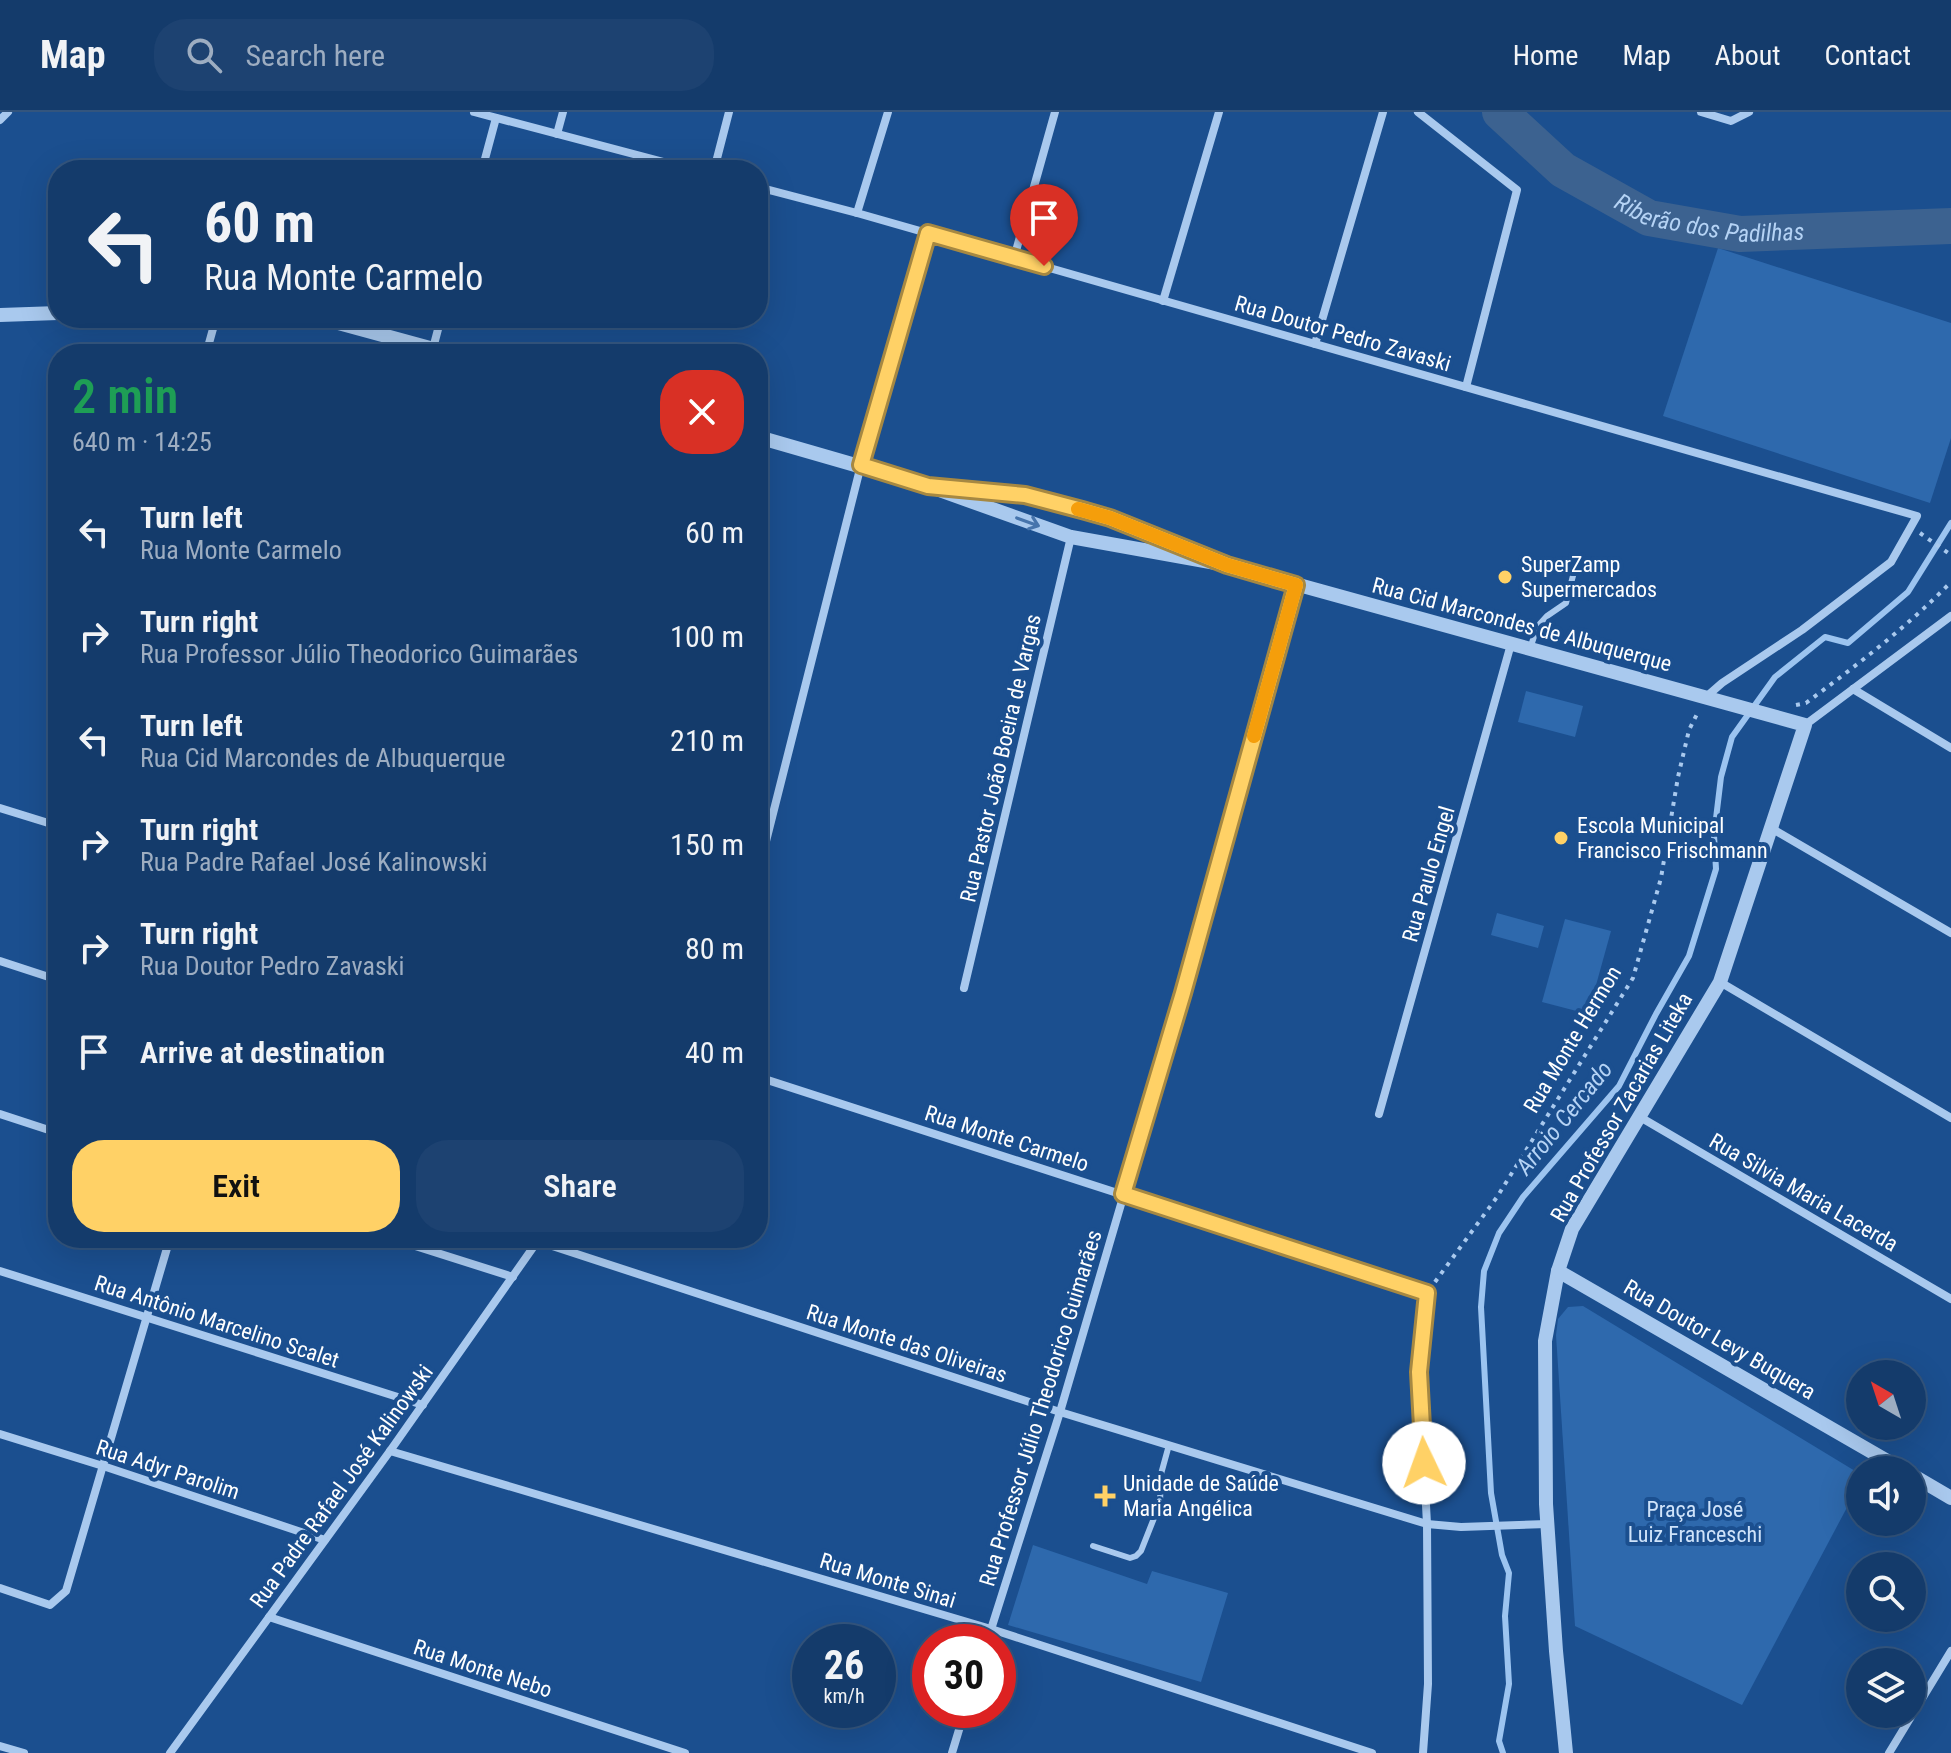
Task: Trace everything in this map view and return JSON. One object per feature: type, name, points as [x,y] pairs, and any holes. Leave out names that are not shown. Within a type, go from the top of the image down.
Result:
[{"type":"street","points":[[0,120],[8,112]]},
{"type":"street","points":[[474,112],[656,160]]},
{"type":"street","points":[[557,134],[563,112]]},
{"type":"street","points":[[717,160],[729,112]]},
{"type":"street","points":[[857,213],[888,112]]},
{"type":"street","points":[[1014,258],[1055,112]]},
{"type":"street","points":[[1163,301],[1219,112]]},
{"type":"street","points":[[1315,344],[1383,112]]},
{"type":"street","points":[[1418,112],[1517,190],[1466,387]]},
{"type":"street","points":[[1701,112],[1731,121],[1749,112]]},
{"type":"street","points":[[485,160],[496,118]]},
{"type":"street","name":"Rua Doutor Pedro Zavaski","points":[[768,190],[1917,516],[1891,562],[1802,630],[1706,697]]},
{"type":"street","points":[[768,833],[861,465],[928,233]]},
{"type":"street","points":[[0,315],[48,313]]},
{"type":"street","points":[[354,328],[408,344]]},
{"type":"street","name":"Rua Cid Marcondes de Albuquerque","points":[[768,440],[928,486],[1071,537],[1227,565]]},
{"type":"street","name":"Rua Cid Marcondes de Albuquerque","points":[[928,486],[1025,495],[1110,518],[1227,565],[1805,725]]},
{"type":"street","name":"Rua Pastor João Boeira de Vargas","points":[[964,988],[1071,537]]},
{"type":"street","name":"Rua Professor Júlio Theodorico Guimarães","points":[[993,1624],[1060,1412],[1187,977],[1296,585]]},
{"type":"street","points":[[1805,725],[1951,616]]},
{"type":"street","name":"Rua Paulo Engel","points":[[1379,1114],[1511,644]]},
{"type":"street","points":[[1853,689],[1951,748]]},
{"type":"street","name":"Rua Professor Zacarias Liteka","points":[[1566,1753],[1547,1524],[1545,1341],[1558,1271],[1572,1229],[1720,982],[1805,725]]},
{"type":"street","points":[[0,808],[48,823]]},
{"type":"street","points":[[1771,828],[1951,933]]},
{"type":"street","points":[[0,961],[48,977]]},
{"type":"street","points":[[1720,982],[1951,1118]]},
{"type":"street","name":"Rua Monte Carmelo","points":[[768,1080],[1427,1293]]},
{"type":"street","points":[[0,1114],[48,1130]]},
{"type":"street","name":"Rua Silvia Maria Lacerda","points":[[1640,1117],[1951,1299]]},
{"type":"street","points":[[0,1588],[50,1605],[66,1591],[167,1248]]},
{"type":"street","points":[[422,1248],[513,1277]]},
{"type":"street","name":"Rua Padre Rafael José Kalinowski","points":[[170,1753],[533,1248]]},
{"type":"street","name":"Rua Monte das Oliveiras","points":[[563,1248],[1060,1412],[1427,1524],[1461,1527],[1547,1524]]},
{"type":"street","name":"Rua Antônio Marcelino Scalet","points":[[0,1271],[423,1405]]},
{"type":"street","name":"Rua Doutor Levy Buquera","points":[[1558,1271],[1879,1456]]},
{"type":"street","points":[[1423,1753],[1428,1684],[1427,1524],[1419,1372],[1427,1293]]},
{"type":"street","name":"Rua Adyr Parolim","points":[[0,1434],[325,1540]]},
{"type":"street","name":"Rua Monte Sinai","points":[[390,1451],[974,1624]]},
{"type":"street","points":[[1926,1483],[1951,1498]]},
{"type":"street","name":"Rua Monte Nebo","points":[[269,1617],[685,1753]]},
{"type":"street","name":"Rua Monte Sinai","points":[[1016,1637],[1372,1753]]},
{"type":"street","points":[[1889,1753],[1951,1651]]},
{"type":"street","points":[[952,1753],[960,1728]]},
{"type":"street","points":[[0,1746],[24,1753]]},
{"type":"lane","points":[[1530,649],[1537,627],[1566,603],[1576,564]]},
{"type":"lane","points":[[1093,1546],[1130,1558],[1141,1551],[1160,1503],[1161,1474],[1169,1445]]},
{"type":"path","points":[[1924,536],[1949,553]]},
{"type":"path","points":[[1790,707],[1806,703],[1832,684],[1927,607],[1951,582]]},
{"type":"path","name":"Rua Monte Hermon","points":[[1427,1293],[1497,1197],[1633,978],[1661,878],[1689,730],[1706,697]]},
{"type":"green space","points":[[1718,248],[1951,323],[1951,438],[1930,503],[1663,416]]},
{"type":"green space","points":[[1526,691],[1583,706],[1575,737],[1518,722]]},
{"type":"green space","points":[[1497,913],[1544,926],[1538,948],[1491,935]]},
{"type":"green space","points":[[1565,919],[1611,931],[1588,1014],[1542,1002]]},
{"type":"green space","name":"Praça José Luiz Franceschi","points":[[1583,1306],[1846,1466],[1846,1509],[1742,1705],[1575,1626],[1556,1335],[1558,1319],[1568,1307]]},
{"type":"green space","points":[[1033,1545],[1147,1584],[1152,1571],[1228,1593],[1201,1682],[1008,1624]]},
{"type":"waterway","name":"Riberão dos Padilhas","points":[[1500,112],[1563,170],[1649,218],[1740,234],[1951,226]]},
{"type":"waterway","name":"Arroio Cercado","points":[[1503,1753],[1499,1741],[1509,1684],[1505,1616],[1509,1573],[1502,1555],[1491,1493],[1481,1307],[1484,1271],[1499,1233],[1523,1197],[1619,1086],[1689,956],[1716,869],[1714,835],[1721,777],[1732,737],[1775,677],[1825,637],[1848,643],[1908,592],[1951,523]]},
{"type":"slow traffic","points":[[1078,509],[1110,518],[1227,565],[1296,585],[1254,736]]},
{"type":"place","name":"SuperZamp Supermercados","points":[[1505,577]]},
{"type":"place","name":"Escola Municipal Francisco Frischmann","points":[[1561,838]]},
{"type":"place","name":"Unidade de Saúde Maria Angélica","points":[[1105,1496]]},
{"type":"route","points":[[1044,266],[928,233],[861,465],[928,486],[1025,495],[1082,510],[1110,518],[1227,565],[1296,585],[1183,993],[1123,1194],[1427,1293],[1419,1372],[1424,1463]]}]
